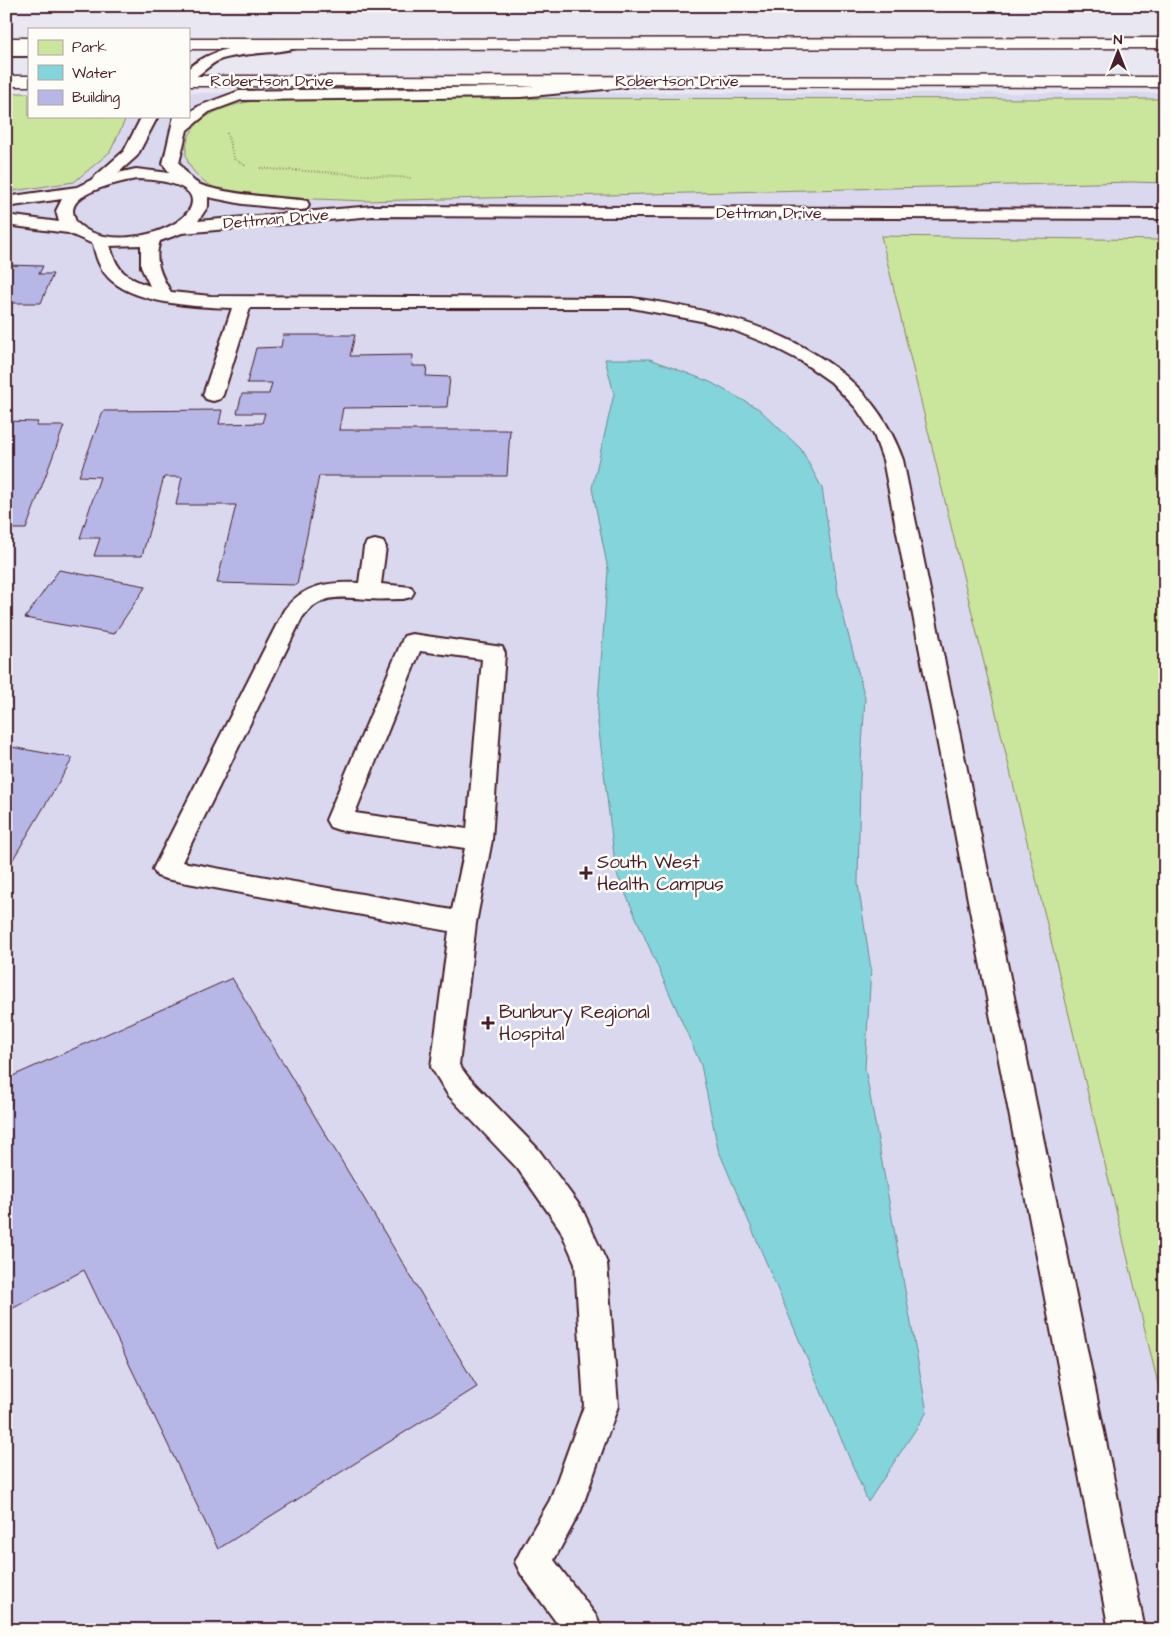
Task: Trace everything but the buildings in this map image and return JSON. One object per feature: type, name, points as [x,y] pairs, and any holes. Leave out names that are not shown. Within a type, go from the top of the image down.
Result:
[{"type":"highway","points":[[6,43],[28,43]]},
{"type":"highway","name":"Robertson Drive","points":[[190,44],[1165,43]]},
{"type":"highway","points":[[6,81],[28,81]]},
{"type":"highway","name":"Robertson Drive","points":[[190,81],[1165,82]]},
{"type":"lane","points":[[190,74],[204,62],[220,55],[299,44]]},
{"type":"lane","points":[[6,52],[28,52]]},
{"type":"lane","points":[[190,117],[204,109],[239,96],[521,92],[659,80]]},
{"type":"lane","points":[[149,118],[131,153],[98,182],[82,191],[67,206],[65,214],[67,222],[73,229],[85,236],[100,240],[126,241],[152,238],[178,228],[192,219],[199,209],[200,199],[171,164],[180,123]]},
{"type":"lane","name":"Dettman Drive","points":[[98,182],[116,177],[156,174],[173,177],[191,186],[243,199],[373,211],[1165,214]]},
{"type":"lane","points":[[6,202],[82,191]]},
{"type":"lane","name":"Dettman Drive","points":[[178,228],[373,211]]},
{"type":"lane","points":[[6,220],[73,229]]},
{"type":"lane","points":[[152,238],[147,249],[149,263],[153,277],[162,294]]},
{"type":"lane","points":[[100,240],[108,267],[123,281],[143,290],[187,301],[243,303],[632,303],[668,307],[733,323],[761,333],[793,349],[822,367],[849,388],[868,411],[884,436],[893,460],[1128,1630]]},
{"type":"lane","points":[[213,396],[243,303]]},
{"type":"lane","points":[[369,592],[375,547]]},
{"type":"lane","points":[[403,592],[335,591],[313,595],[300,603],[166,869],[463,922]]},
{"type":"lane","points":[[479,840],[339,820],[412,642],[494,653],[479,840],[463,922],[445,1067],[458,1086],[528,1159],[571,1219],[591,1263],[601,1406],[564,1510],[533,1562],[584,1630]]},
{"type":"shaded area","name":"South West Health Campus","points":[[6,93],[28,115],[28,118],[190,118],[190,93],[1165,93],[1165,1630],[6,1630]]},
{"type":"green space","points":[[6,93],[28,93],[28,118],[126,118],[110,152],[74,182],[6,192]]},
{"type":"green space","points":[[277,98],[1165,99],[1165,183],[1133,182],[364,201],[278,197],[232,192],[215,188],[192,170],[186,154],[188,139],[195,127],[205,118],[233,105]]},
{"type":"green space","points":[[881,236],[1165,240],[1165,1413]]},
{"type":"water","points":[[605,359],[650,359],[710,382],[759,409],[801,449],[822,488],[839,599],[865,698],[860,777],[858,884],[871,969],[865,1068],[927,1412],[868,1502],[718,1149],[701,1065],[616,872],[597,715],[608,570],[592,488],[614,394]]},
{"type":"place","name":"South West Health Campus","points":[[586,873]]},
{"type":"place","name":"Bunbury Regional Hospital","points":[[488,1023]]}]
